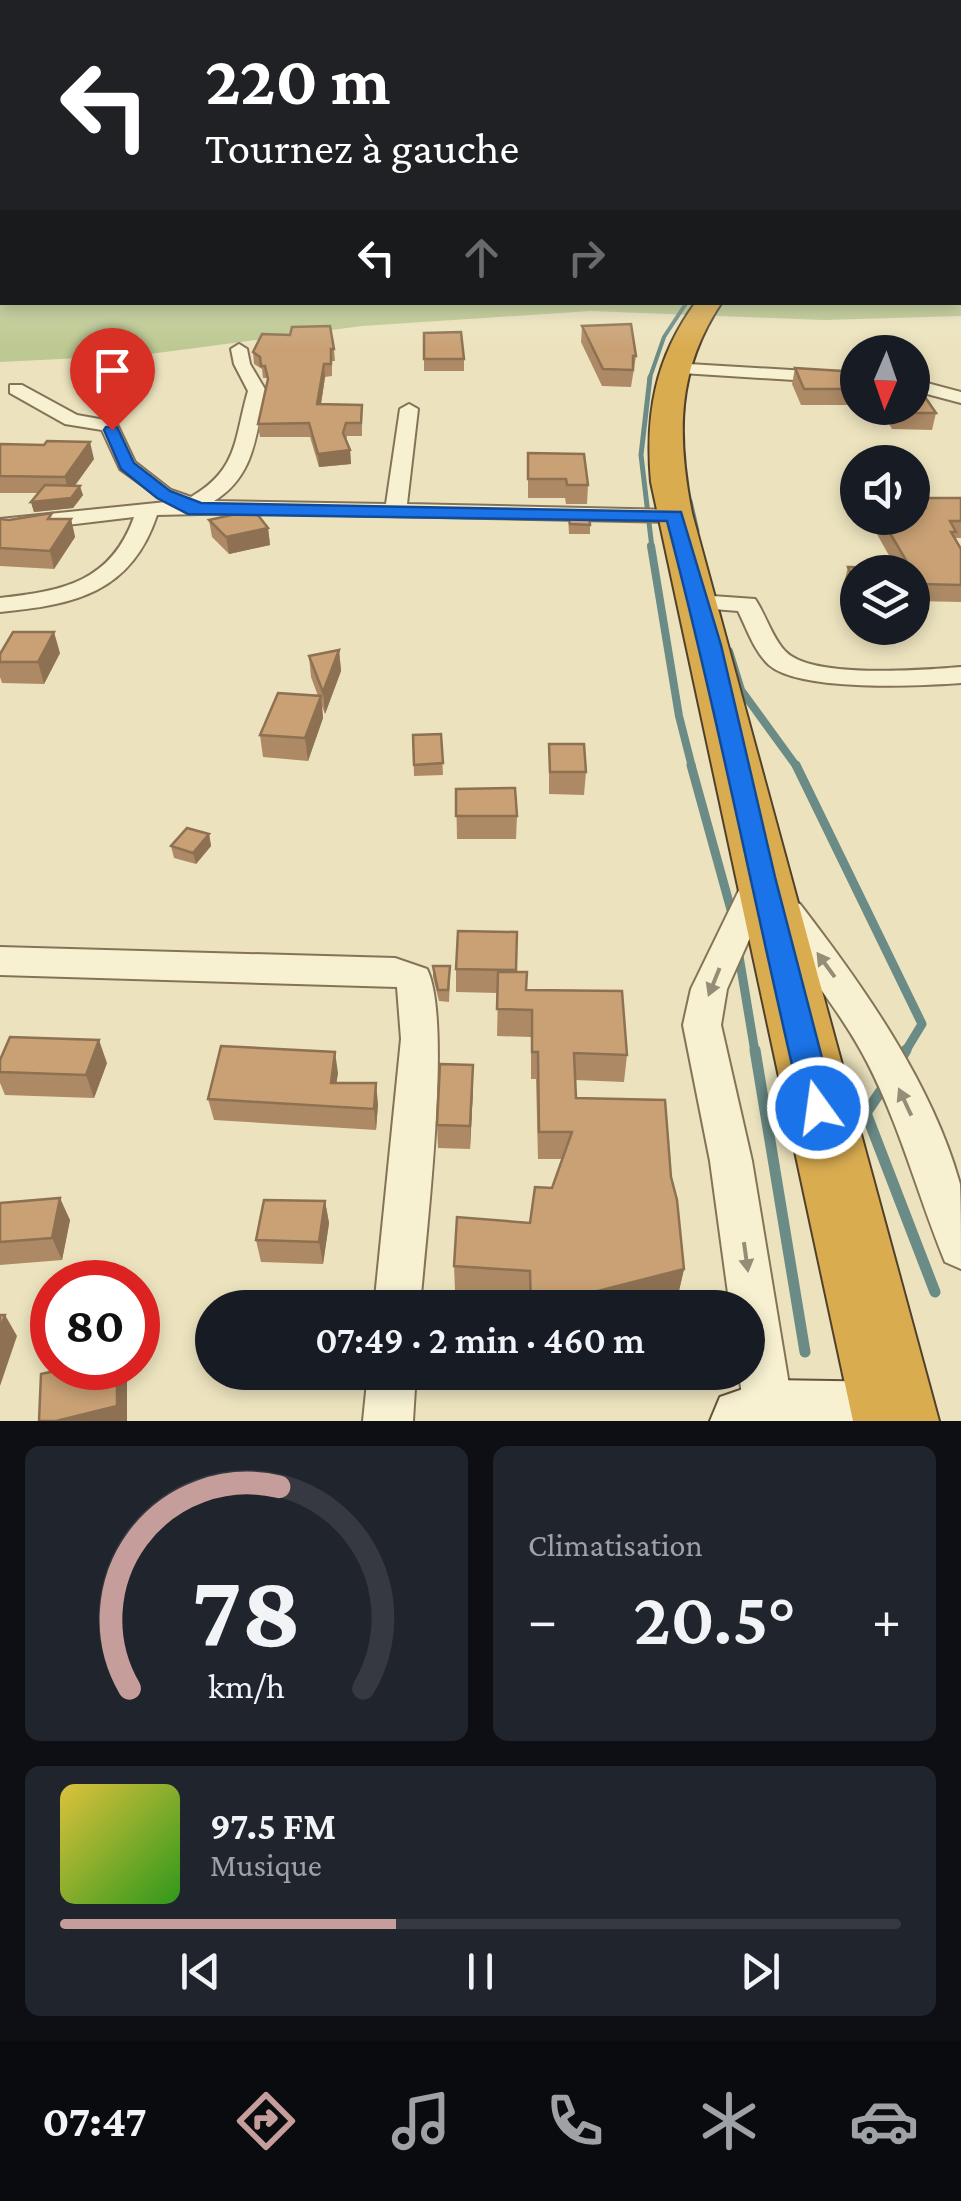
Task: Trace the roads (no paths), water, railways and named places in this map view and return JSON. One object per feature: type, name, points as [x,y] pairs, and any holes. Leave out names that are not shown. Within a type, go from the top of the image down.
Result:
[{"type":"highway","points":[[708,305],[692,324],[672,368],[665,398],[664,451],[674,516],[895,1419]]},
{"type":"main road","points":[[761,1419],[895,1419]]},
{"type":"street","points":[[190,507],[229,484],[239,468],[257,391],[242,364],[240,349]]},
{"type":"street","points":[[672,368],[840,378]]},
{"type":"street","points":[[930,383],[961,384]]},
{"type":"street","points":[[16,389],[72,420],[108,426],[127,465],[164,494],[190,507]]},
{"type":"street","points":[[930,389],[961,398]]},
{"type":"street","points":[[396,510],[409,409]]},
{"type":"street","points":[[0,526],[190,507],[674,516]]},
{"type":"street","points":[[0,604],[53,599],[98,584],[135,545],[148,509]]},
{"type":"street","points":[[698,602],[746,604],[778,659],[802,672],[961,675]]},
{"type":"street","points":[[761,1419],[732,1160],[702,1025],[709,989],[761,877],[849,997],[892,1074],[930,1158],[961,1247]]},
{"type":"street","points":[[0,961],[395,972],[414,979],[420,1039],[399,1290]]},
{"type":"street","points":[[388,1421],[391,1390]]},
{"type":"waterway","points":[[650,377],[664,337],[685,305]]},
{"type":"waterway","points":[[650,377],[641,455],[652,548]]},
{"type":"waterway","points":[[690,501],[697,531]]},
{"type":"waterway","points":[[651,546],[679,716],[692,767]]},
{"type":"waterway","points":[[729,651],[741,690],[797,767]]},
{"type":"waterway","points":[[691,765],[733,917]]},
{"type":"waterway","points":[[797,767],[922,1024],[905,1052]]},
{"type":"waterway","points":[[738,950],[755,1052]]},
{"type":"waterway","points":[[755,1050],[805,1352]]},
{"type":"waterway","points":[[899,1062],[906,1050]]},
{"type":"waterway","points":[[887,1082],[866,1113],[935,1292]]}]
